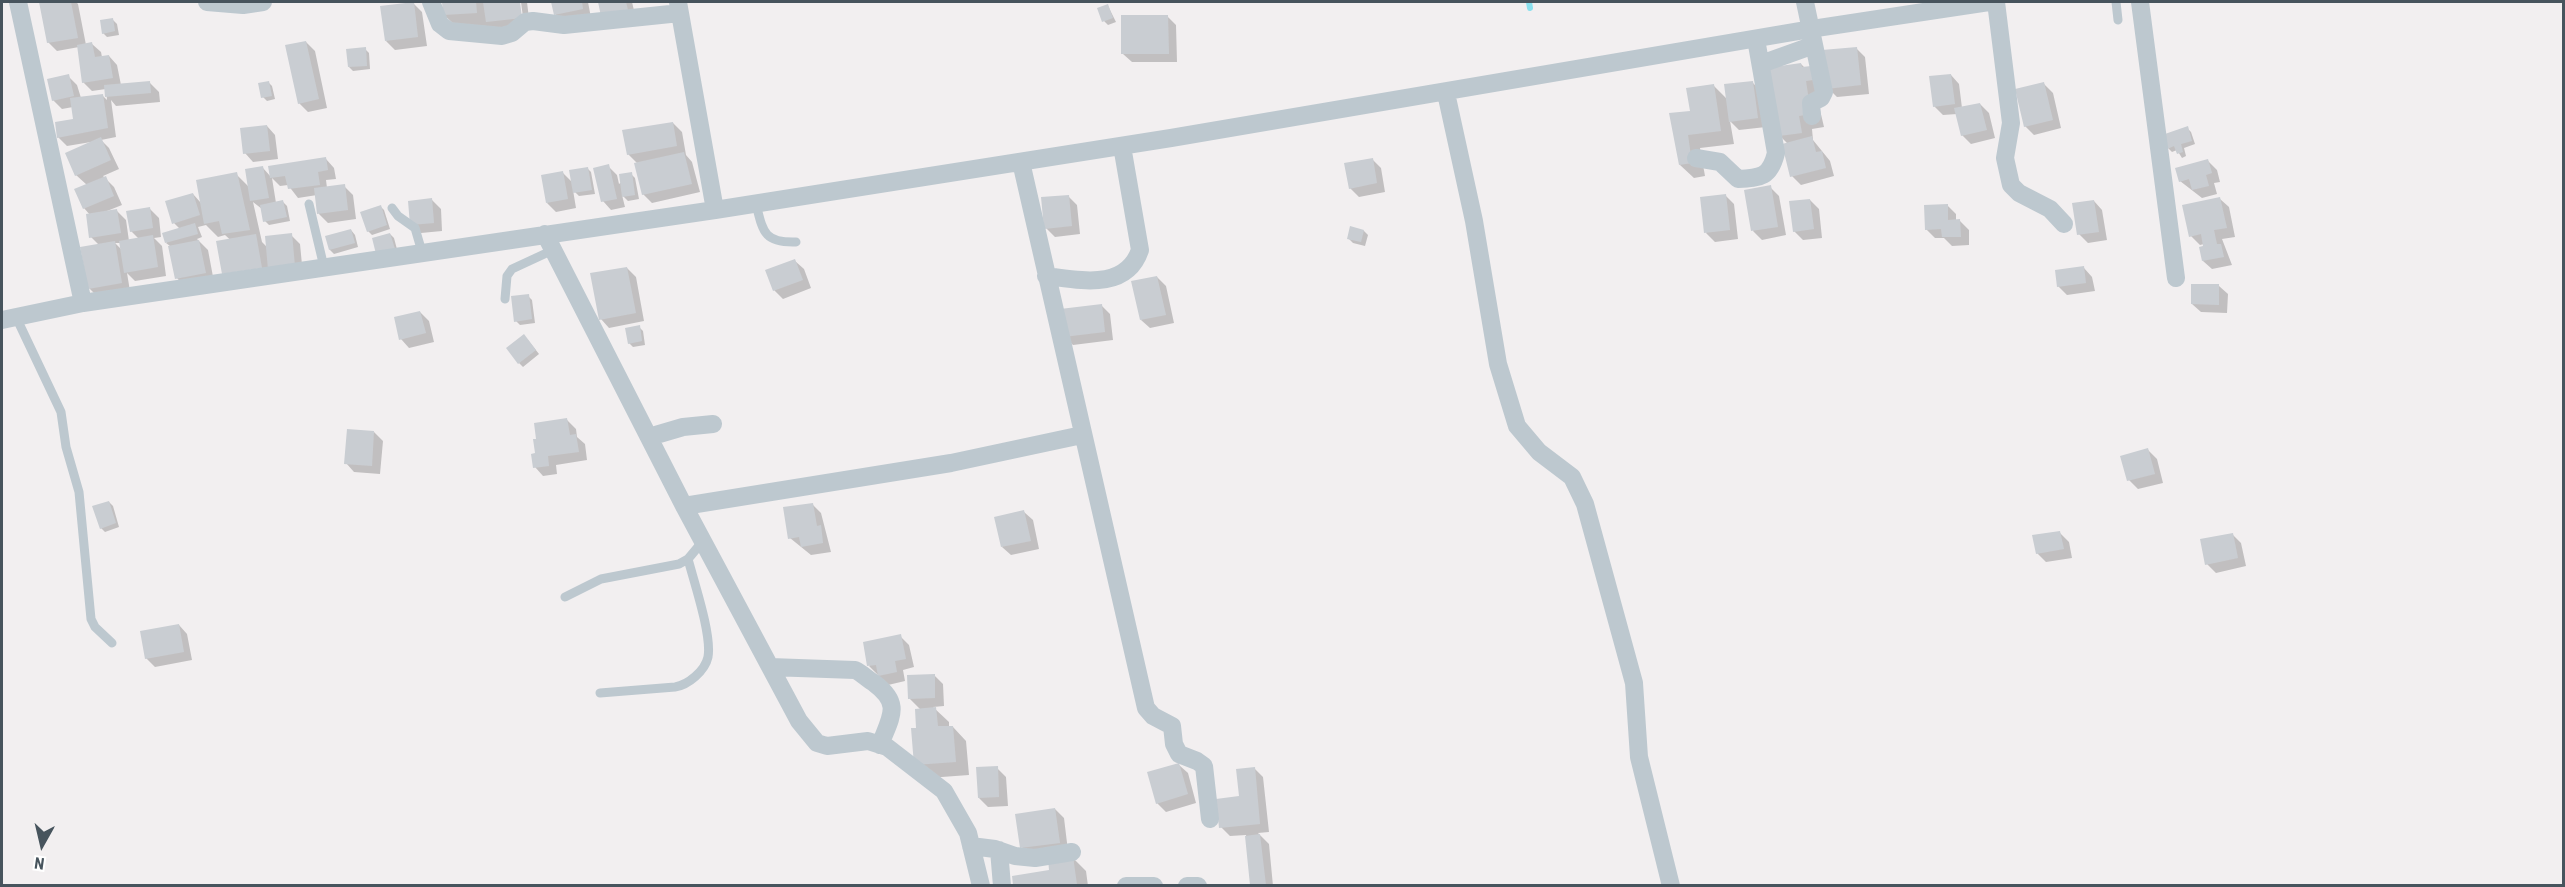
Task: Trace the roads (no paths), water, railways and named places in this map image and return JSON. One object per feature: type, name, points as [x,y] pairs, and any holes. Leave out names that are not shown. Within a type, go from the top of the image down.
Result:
[{"type":"street","points":[[18,2],[83,303]]},
{"type":"street","points":[[207,2],[243,5],[263,2]]},
{"type":"street","points":[[431,2],[440,24],[449,32],[502,36],[512,33],[525,22],[564,25],[679,7],[715,210]]},
{"type":"street","points":[[1804,2],[1824,92],[1821,98],[1811,103],[1812,116]]},
{"type":"street","points":[[9,318],[83,303],[422,252],[549,242],[715,210],[1446,93],[1756,39],[1813,37],[1989,2]]},
{"type":"street","points":[[1996,2],[2011,123],[2005,158],[2011,185],[2019,193],[2050,208],[2064,224]]},
{"type":"street","points":[[2140,2],[2176,278]]},
{"type":"street","points":[[1761,64],[1813,37]]},
{"type":"street","points":[[1696,158],[1720,162],[1738,179],[1754,178],[1768,173],[1773,166],[1776,153],[1756,39]]},
{"type":"street","points":[[1446,93],[1474,221],[1498,364],[1517,426],[1539,452],[1572,477],[1585,504],[1634,683],[1640,757],[1671,885]]},
{"type":"street","points":[[1046,276],[1100,282],[1118,277],[1137,260],[1140,250],[1122,146]]},
{"type":"street","points":[[1021,162],[1146,708],[1153,716],[1172,726],[1174,744],[1179,754],[1197,760],[1203,766],[1210,819]]},
{"type":"street","points":[[549,242],[684,506],[799,721],[817,742],[827,746],[868,741],[886,747],[944,791],[968,833],[981,885]]},
{"type":"street","points":[[649,437],[683,427],[713,424]]},
{"type":"street","points":[[684,506],[951,463],[1082,435]]},
{"type":"street","points":[[770,667],[855,670],[863,674],[888,695],[892,705],[880,745]]},
{"type":"street","points":[[971,846],[1035,858],[1072,852]]},
{"type":"street","points":[[999,850],[1002,885]]},
{"type":"street","points":[[1126,885],[1154,885]]},
{"type":"street","points":[[1187,885],[1198,885]]},
{"type":"lane","points":[[2116,2],[2118,21]]},
{"type":"lane","points":[[309,204],[324,267]]},
{"type":"lane","points":[[756,204],[761,227],[769,238],[778,243],[796,242]]},
{"type":"lane","points":[[392,208],[398,216],[418,232],[422,252]]},
{"type":"lane","points":[[505,299],[507,276],[512,269],[549,242]]},
{"type":"lane","points":[[9,318],[61,412],[66,447],[79,492],[91,619],[95,627],[112,643]]},
{"type":"lane","points":[[565,597],[601,579],[679,564],[688,559],[703,542]]},
{"type":"lane","points":[[600,693],[686,685],[699,672],[708,658],[708,639],[688,559]]},
{"type":"waterway","points":[[1529,2],[1530,8]]}]
